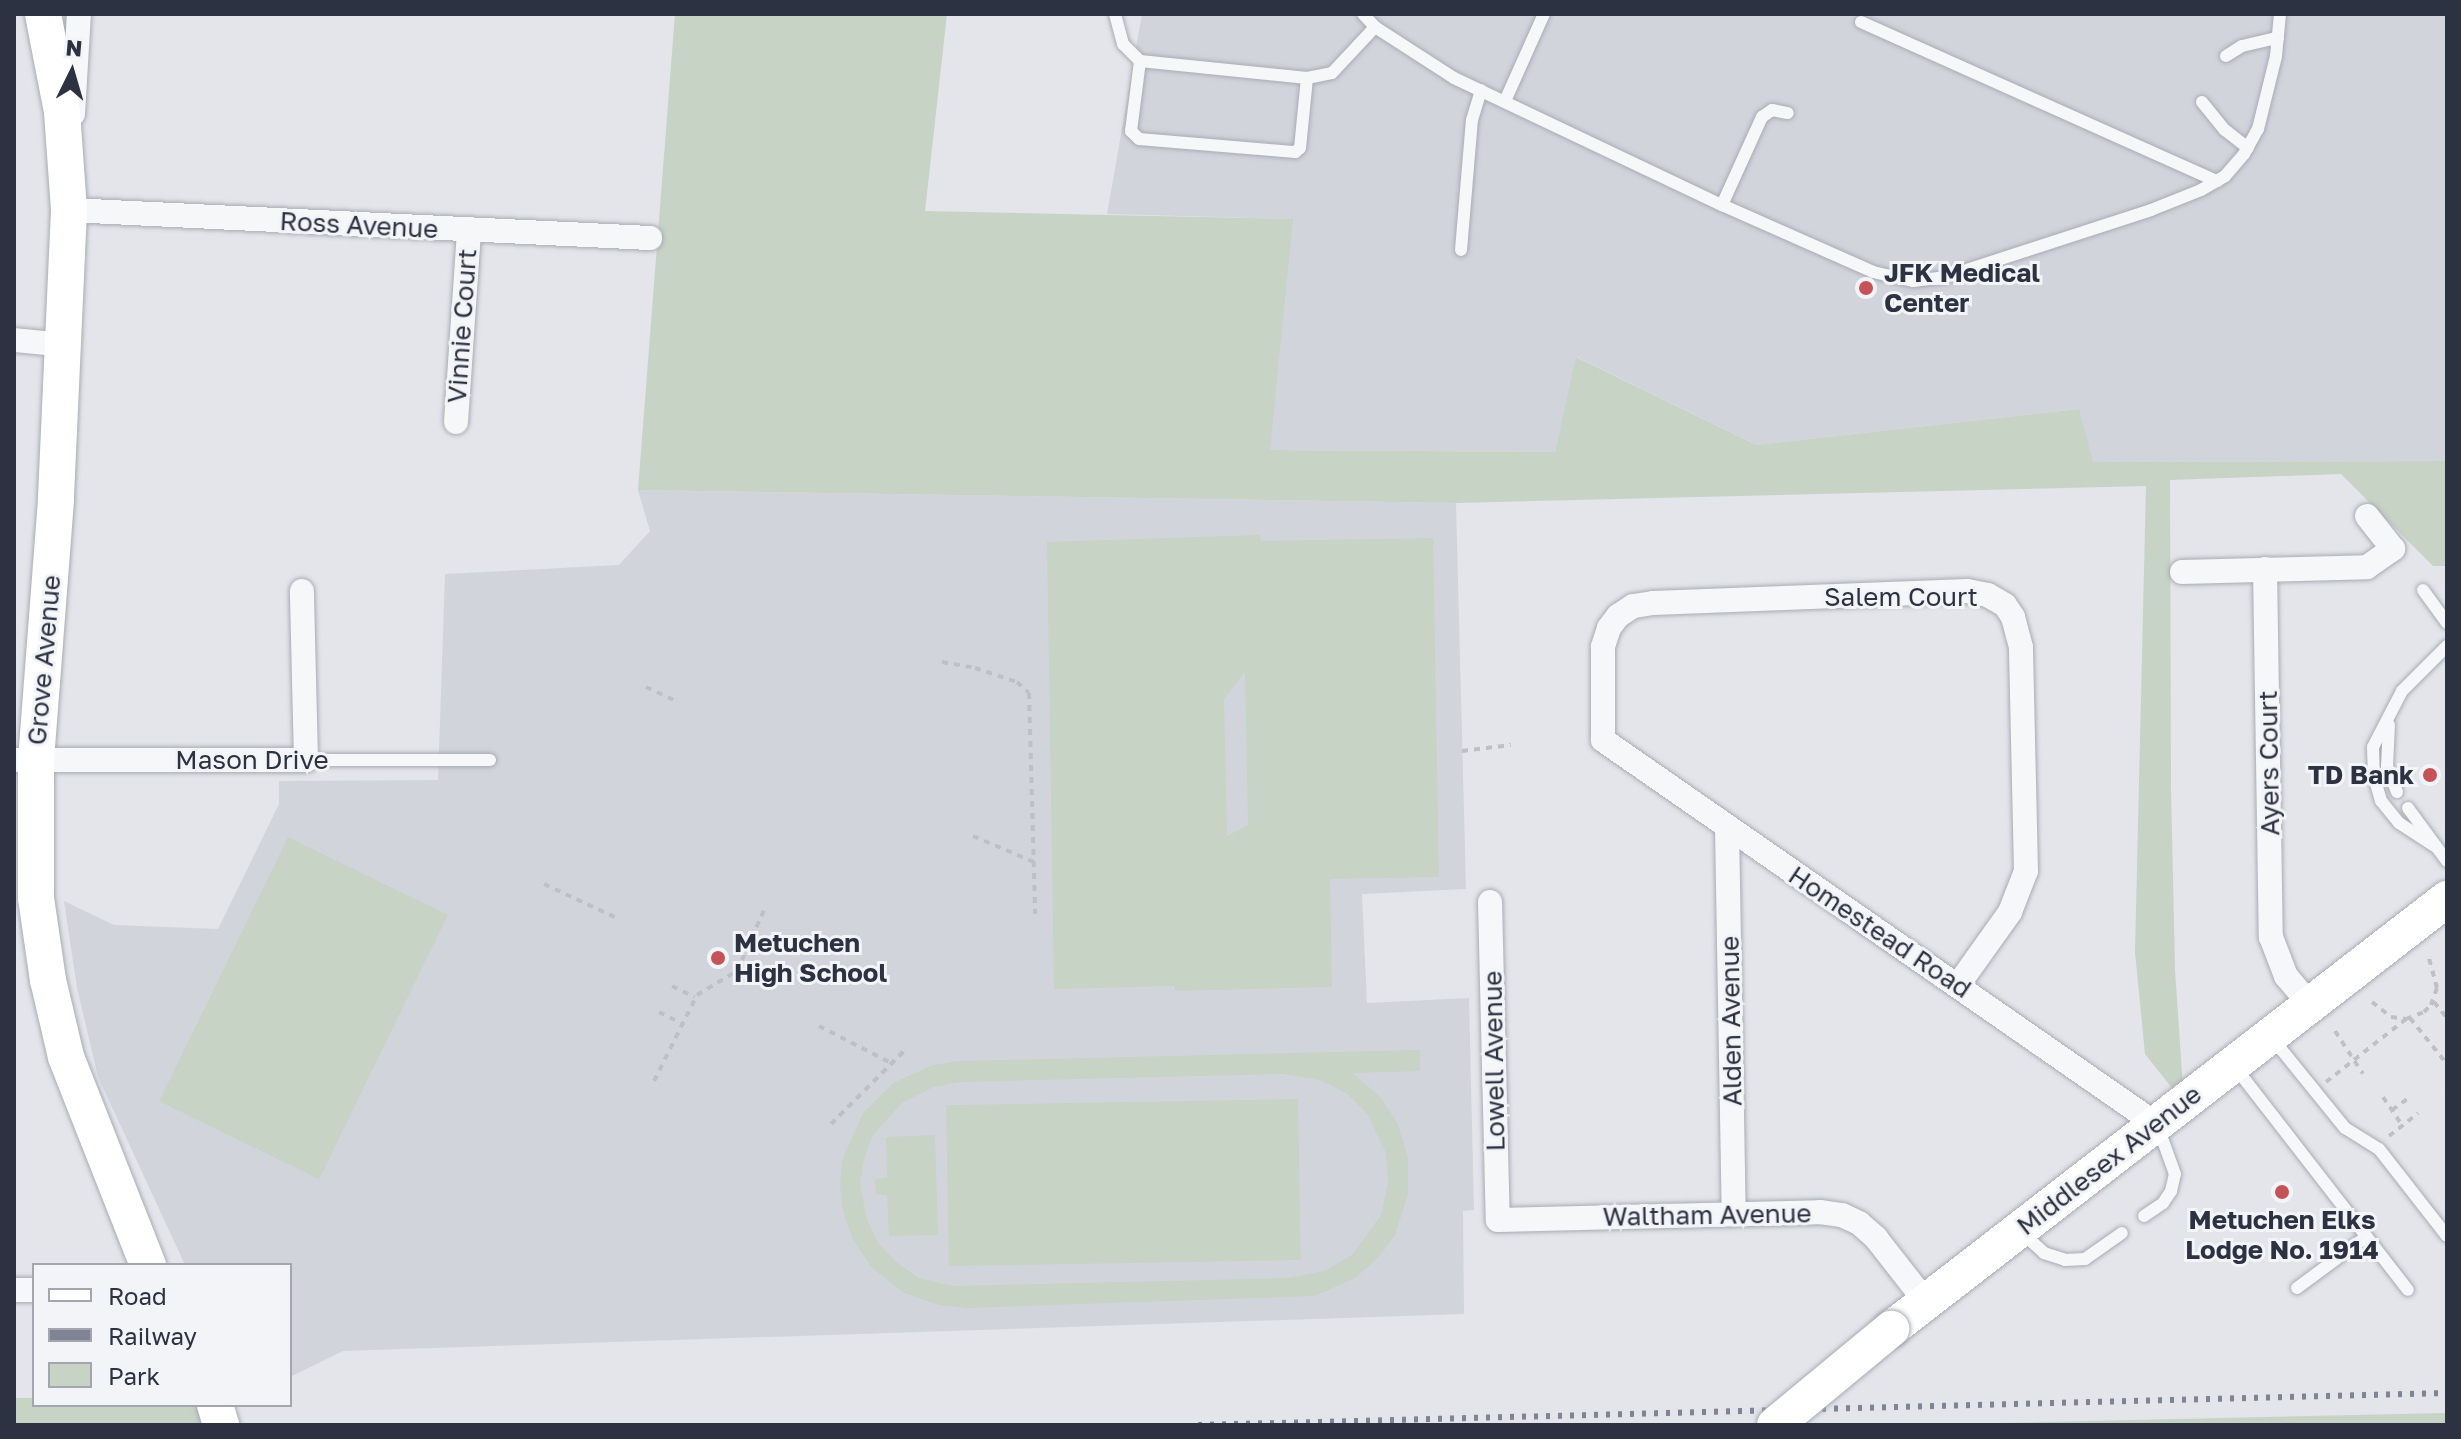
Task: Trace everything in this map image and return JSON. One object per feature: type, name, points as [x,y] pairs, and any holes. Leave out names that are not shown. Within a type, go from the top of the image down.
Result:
[{"type":"street","name":"Grove Avenue","points":[[43,14],[59,91],[68,195]]},
{"type":"street","name":"Grove Avenue","points":[[79,14],[68,195],[66,345],[25,760],[36,898],[58,1029],[85,1110],[147,1263]]},
{"type":"street","name":"Ross Avenue","points":[[68,195],[469,230],[650,238]]},
{"type":"street","name":"Vinnie Court","points":[[456,422],[469,230]]},
{"type":"street","points":[[14,340],[66,345]]},
{"type":"street","points":[[2182,572],[2367,567],[2393,549],[2367,516]]},
{"type":"street","name":"Ayers Court","points":[[2265,569],[2271,937],[2286,976],[2317,1000]]},
{"type":"street","points":[[302,591],[306,760]]},
{"type":"street","name":"Salem Court","points":[[1603,740],[1603,647],[1609,628],[1618,616],[1633,606],[1967,591],[1988,595],[2005,605],[2013,617],[2021,647],[2026,871],[2010,912],[1958,985]]},
{"type":"street","name":"Homestead Road","points":[[1603,740],[2156,1124]]},
{"type":"street","name":"Mason Drive","points":[[25,760],[306,760]]},
{"type":"street","name":"Alden Avenue","points":[[1727,828],[1734,1213]]},
{"type":"street","name":"Middlesex Avenue","points":[[1775,1425],[1891,1329],[2447,899]]},
{"type":"street","name":"Lowell Avenue","points":[[1490,902],[1498,1220]]},
{"type":"street","name":"Waltham Avenue","points":[[1498,1220],[1820,1212],[1859,1223],[1876,1238],[1926,1302]]},
{"type":"lane","points":[[1115,14],[1123,44],[1140,61],[1307,78],[1332,73],[1375,27]]},
{"type":"lane","points":[[1363,14],[1375,27],[1454,78],[1722,205],[1873,272],[1913,281],[1945,277],[2124,219],[2217,181],[2248,148],[2258,129],[2278,38],[2280,14]]},
{"type":"lane","points":[[1505,101],[1544,14]]},
{"type":"lane","points":[[1861,22],[2217,181]]},
{"type":"lane","points":[[2226,56],[2242,46],[2278,38]]},
{"type":"lane","points":[[1140,61],[1131,131],[1139,139],[1295,152],[1300,148],[1307,78]]},
{"type":"lane","points":[[1461,250],[1472,120],[1481,90]]},
{"type":"lane","points":[[2202,102],[2225,130],[2248,148]]},
{"type":"lane","points":[[1722,205],[1762,117],[1772,110],[1788,113]]},
{"type":"lane","points":[[2423,590],[2447,623]]},
{"type":"lane","points":[[2442,843],[2399,823],[2381,801],[2374,777],[2373,747],[2413,676],[2447,646]]},
{"type":"lane","points":[[2392,710],[2387,766],[2397,792]]},
{"type":"lane","name":"Mason Drive","points":[[306,760],[490,760]]},
{"type":"lane","points":[[2408,808],[2442,843],[2447,861]]},
{"type":"lane","points":[[2270,1036],[2345,1128],[2379,1149],[2447,1236]]},
{"type":"lane","points":[[2233,1065],[2408,1290]]},
{"type":"lane","points":[[2144,1216],[2163,1203],[2171,1191],[2175,1174],[2156,1124]]},
{"type":"lane","points":[[2019,1230],[2044,1253],[2065,1260],[2085,1259],[2122,1233]]},
{"type":"lane","points":[[2297,1288],[2366,1237]]},
{"type":"path","points":[[942,662],[975,668],[1017,682],[1029,693],[1035,914]]},
{"type":"path","points":[[646,687],[678,702]]},
{"type":"path","points":[[1462,751],[1511,745]]},
{"type":"path","points":[[973,836],[1034,862]]},
{"type":"path","points":[[544,884],[619,919]]},
{"type":"path","points":[[654,1081],[695,997],[737,971],[764,910]]},
{"type":"path","points":[[2324,1084],[2408,1018],[2424,1012],[2433,1001],[2438,979],[2429,958]]},
{"type":"path","points":[[672,986],[695,997]]},
{"type":"path","points":[[2433,1001],[2447,1018]]},
{"type":"path","points":[[2372,1002],[2384,1015],[2408,1018],[2447,1064]]},
{"type":"path","points":[[659,1012],[683,1024]]},
{"type":"path","points":[[819,1026],[892,1064]]},
{"type":"path","points":[[2335,1031],[2363,1074]]},
{"type":"path","points":[[831,1124],[905,1050]]},
{"type":"path","points":[[2383,1097],[2403,1125]]},
{"type":"path","points":[[2392,1110],[2407,1099]]},
{"type":"path","points":[[2384,1139],[2418,1113]]},
{"type":"shaded area","name":"JFK Medical Center","points":[[1142,14],[2447,14],[2447,461],[2092,462],[2078,409],[1756,445],[1577,357],[1555,452],[1269,450],[1292,219],[1107,214]]},
{"type":"shaded area","name":"Metuchen High School","points":[[638,490],[1456,503],[1466,889],[1362,894],[1367,1003],[1469,998],[1474,1210],[1463,1211],[1464,1314],[343,1351],[292,1376],[292,1263],[184,1263],[98,1077],[77,988],[64,901],[114,925],[218,929],[279,804],[279,781],[438,780],[445,574],[619,565],[650,531]]},
{"type":"green space","points":[[675,14],[947,14],[925,211],[1293,219],[1270,450],[1555,452],[1576,357],[1756,445],[2079,409],[2093,462],[2447,461],[2447,566],[2433,566],[2341,474],[2170,480],[2175,970],[2184,1103],[2145,1054],[2135,952],[2146,486],[1456,503],[638,490]]},
{"type":"green space","points":[[1260,535],[1261,541],[1433,538],[1439,877],[1330,879],[1332,987],[1176,991],[1174,986],[1054,989],[1047,542]],"holes":[[[1245,672],[1248,825],[1227,836],[1224,699]]]},
{"type":"green space","points":[[288,837],[448,915],[319,1179],[159,1101]]},
{"type":"green space","points":[[1420,1050],[1420,1071],[1353,1073],[1381,1098],[1398,1124],[1408,1158],[1408,1194],[1395,1235],[1379,1257],[1355,1278],[1315,1296],[966,1308],[939,1305],[904,1293],[871,1267],[852,1238],[843,1211],[840,1185],[842,1160],[863,1113],[893,1083],[933,1065],[959,1061]],"holes":[[[1283,1074],[1320,1080],[1346,1093],[1367,1114],[1386,1153],[1388,1183],[1381,1215],[1352,1255],[1324,1271],[1289,1278],[953,1286],[919,1278],[896,1262],[878,1243],[867,1220],[860,1183],[864,1159],[873,1135],[902,1103],[933,1087],[960,1082]]]},
{"type":"green space","points":[[1298,1099],[1301,1260],[949,1266],[946,1105]]},
{"type":"green space","points":[[935,1135],[938,1235],[889,1236],[887,1195],[876,1194],[875,1179],[887,1178],[886,1137]]},
{"type":"green space","points":[[14,1398],[32,1398],[32,1407],[216,1407],[221,1425],[14,1425]]},
{"type":"green space","points":[[2447,1413],[2447,1425],[1904,1425]]},
{"type":"railway","points":[[1198,1425],[2447,1393]]},
{"type":"place","name":"JFK Medical Center","points":[[1866,288]]},
{"type":"place","name":"TD Bank","points":[[2430,775]]},
{"type":"place","name":"Metuchen High School","points":[[718,958]]},
{"type":"place","name":"Metuchen Elks Lodge No. 1914","points":[[2282,1192]]}]
